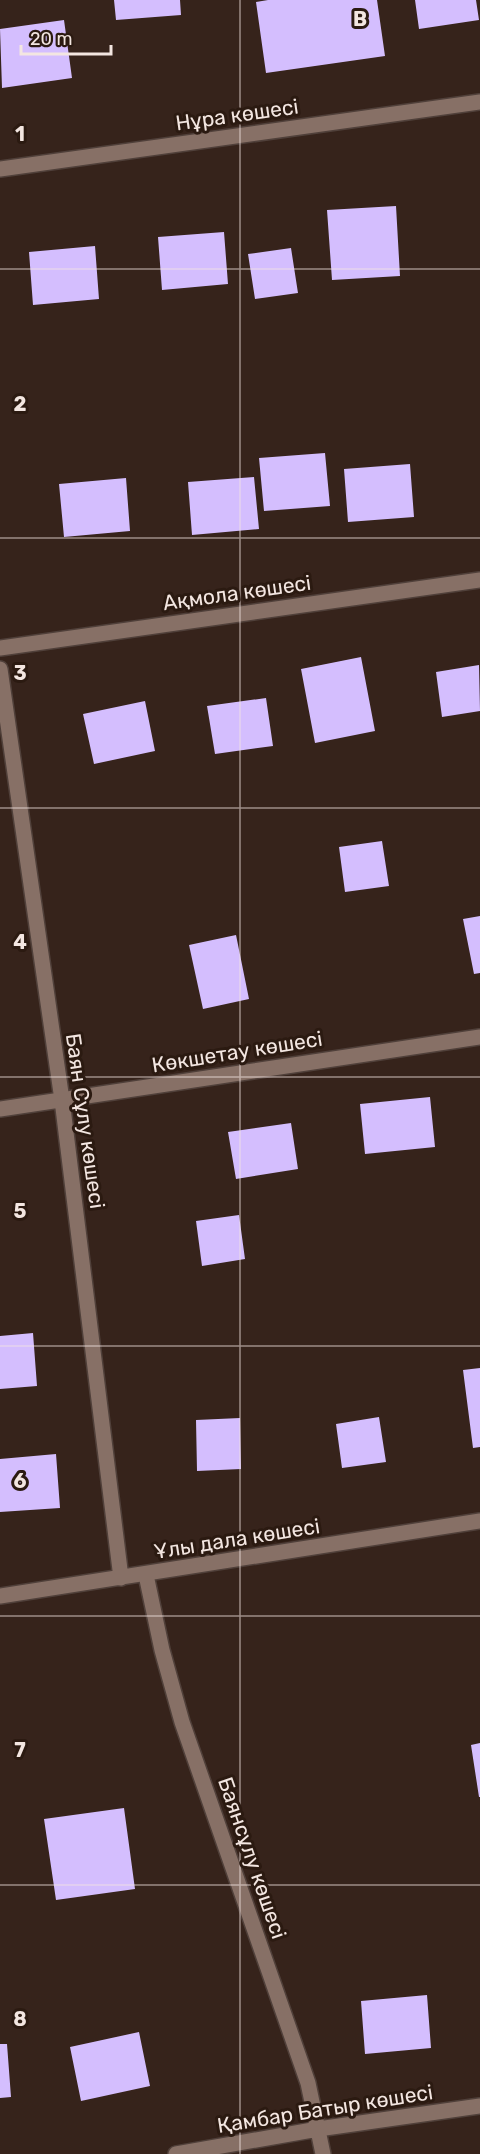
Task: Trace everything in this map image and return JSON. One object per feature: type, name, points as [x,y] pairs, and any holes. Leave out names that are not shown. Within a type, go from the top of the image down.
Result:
[{"type":"street","name":"Нұра көшесі","points":[[0,169],[480,102]]},
{"type":"street","name":"Ақмола көшесі","points":[[0,648],[480,580]]},
{"type":"street","name":"Баян Сұлу көшесі","points":[[0,669],[62,1100],[121,1578]]},
{"type":"street","name":"Көкшетау көшесі","points":[[0,1109],[480,1037]]},
{"type":"street","name":"Ұлы дала көшесі","points":[[0,1596],[480,1521]]},
{"type":"street","name":"Баянсұлу көшесі","points":[[146,1575],[162,1650],[182,1722],[308,2083],[323,2154]]},
{"type":"street","name":"Қамбар Батыр көшесі","points":[[176,2154],[318,2129],[480,2106]]},
{"type":"building","points":[[114,0],[180,0],[181,15],[116,20]]},
{"type":"building","points":[[268,0],[377,0],[385,56],[266,73],[256,2]]},
{"type":"building","points":[[415,0],[476,0],[479,20],[419,29]]},
{"type":"building","points":[[64,20],[72,78],[2,88],[0,29]]},
{"type":"building","points":[[396,206],[400,276],[332,280],[327,210]]},
{"type":"building","points":[[224,232],[228,284],[162,290],[158,237]]},
{"type":"building","points":[[95,246],[99,299],[33,305],[29,252]]},
{"type":"building","points":[[291,248],[298,293],[255,299],[248,254]]},
{"type":"building","points":[[325,453],[330,506],[264,511],[259,458]]},
{"type":"building","points":[[410,464],[414,517],[348,522],[344,469]]},
{"type":"building","points":[[254,477],[259,529],[192,535],[188,482]]},
{"type":"building","points":[[126,478],[130,531],[64,537],[59,484]]},
{"type":"building","points":[[361,657],[375,731],[315,743],[301,669]]},
{"type":"building","points":[[479,665],[480,711],[442,717],[436,672]]},
{"type":"building","points":[[266,698],[273,746],[215,754],[207,706]]},
{"type":"building","points":[[145,701],[155,751],[94,764],[83,714]]},
{"type":"building","points":[[382,841],[389,886],[345,892],[339,847]]},
{"type":"building","points":[[480,916],[480,973],[474,974],[463,919]]},
{"type":"building","points":[[236,935],[249,999],[203,1009],[189,945]]},
{"type":"building","points":[[430,1097],[435,1147],[365,1154],[360,1104]]},
{"type":"building","points":[[291,1123],[298,1169],[236,1179],[228,1132]]},
{"type":"building","points":[[239,1215],[245,1259],[202,1266],[196,1221]]},
{"type":"building","points":[[33,1333],[37,1386],[0,1389],[0,1336]]},
{"type":"building","points":[[480,1368],[480,1447],[473,1448],[463,1370]]},
{"type":"building","points":[[379,1417],[386,1462],[342,1468],[336,1424]]},
{"type":"building","points":[[240,1418],[241,1469],[197,1471],[196,1420]]},
{"type":"building","points":[[56,1454],[60,1508],[0,1512],[0,1459]]},
{"type":"building","points":[[480,1743],[480,1797],[479,1797],[471,1745]]},
{"type":"building","points":[[124,1808],[135,1889],[56,1900],[44,1819]]},
{"type":"building","points":[[427,1995],[431,2048],[365,2054],[361,2001]]},
{"type":"building","points":[[139,2032],[150,2086],[81,2101],[70,2047]]},
{"type":"building","points":[[0,2044],[7,2044],[11,2097],[0,2098]]}]
